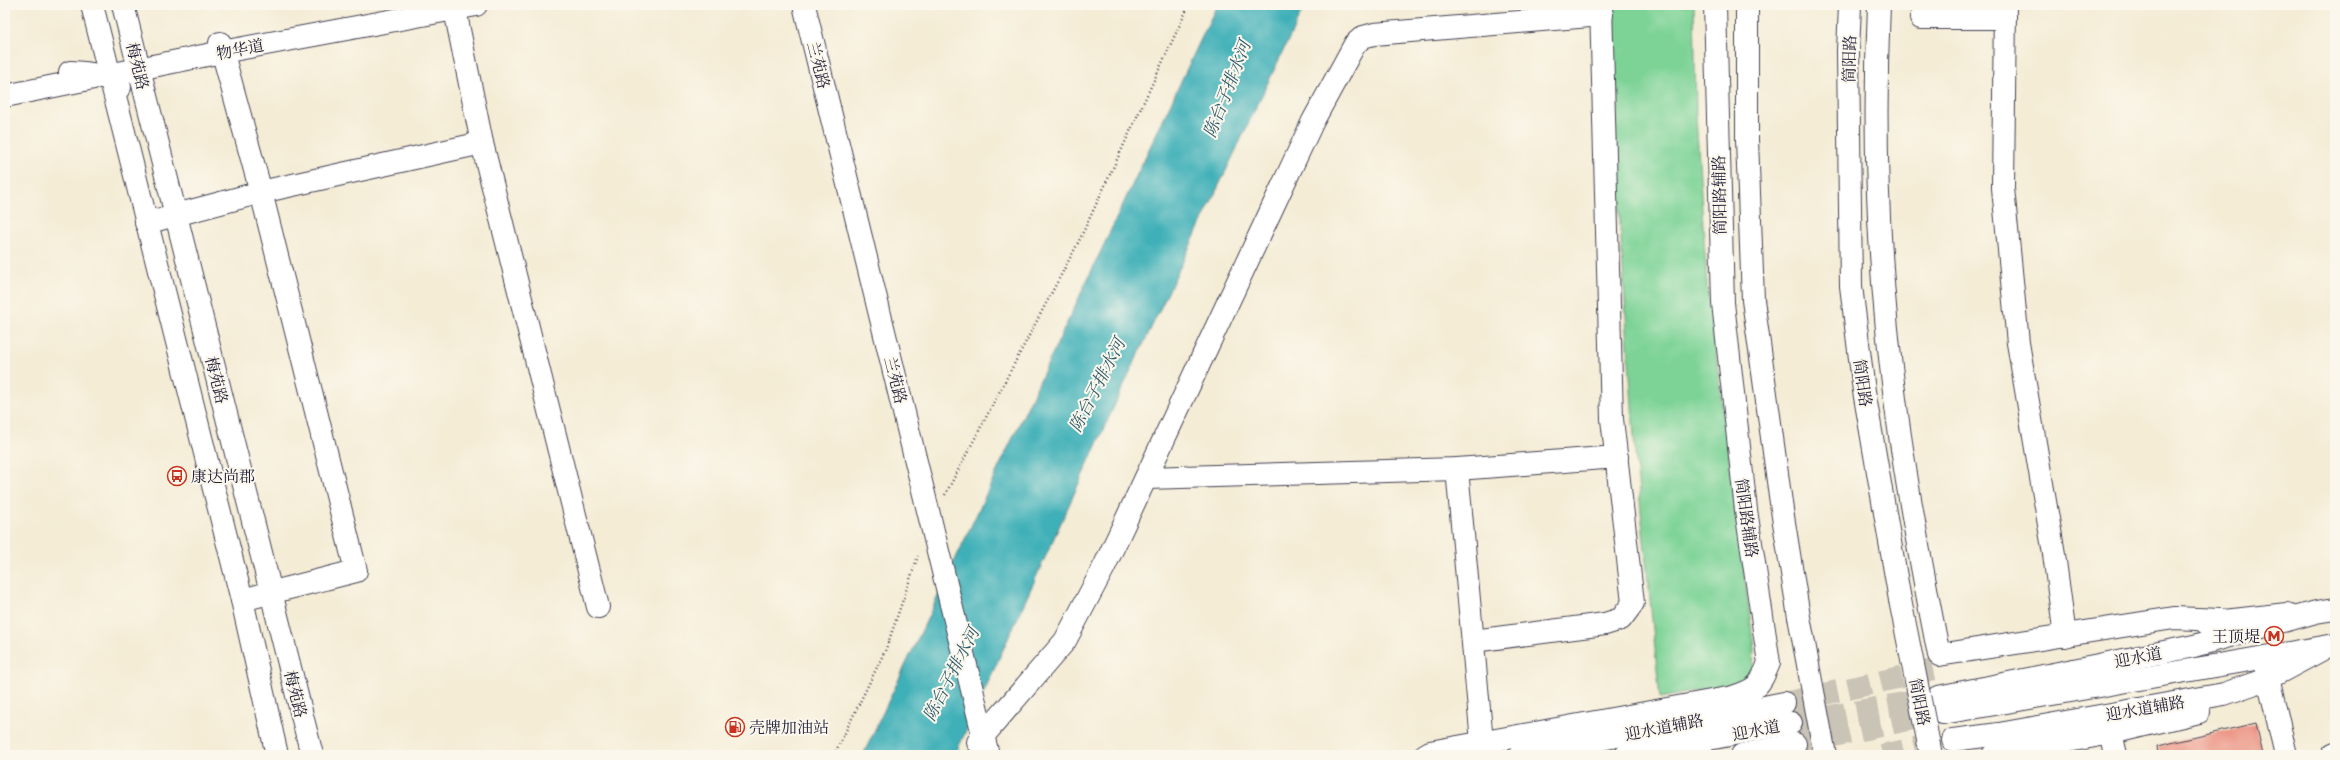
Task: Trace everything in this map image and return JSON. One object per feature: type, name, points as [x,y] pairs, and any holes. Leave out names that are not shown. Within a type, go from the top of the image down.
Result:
[{"type":"main road","name":"梅苑路","points":[[92,5],[96,73],[121,125],[242,600],[277,755]]},
{"type":"main road","name":"梅苑路","points":[[123,5],[312,755]]},
{"type":"main road","points":[[121,125],[113,106],[101,92],[88,85],[118,35],[123,5]]},
{"type":"main road","name":"物华道","points":[[5,96],[96,73],[221,48],[416,5]]},
{"type":"main road","name":"物华道","points":[[221,48],[454,7],[476,5]]},
{"type":"main road","name":"兰苑路","points":[[797,5],[929,527]]},
{"type":"main road","name":"兰苑路","points":[[804,5],[981,739]]},
{"type":"main road","name":"简阳路辅路","points":[[1425,755],[1430,752],[1482,742],[1733,697],[1752,691],[1762,681],[1769,663],[1746,510],[1723,303],[1715,5]]},
{"type":"main road","points":[[1747,5],[1747,139],[1753,300],[1782,510],[1799,617],[1825,755]]},
{"type":"main road","name":"简阳路","points":[[1850,5],[1848,59],[1851,286],[1864,391],[1900,600],[1931,755]]},
{"type":"main road","points":[[1879,5],[1877,47],[1878,175],[1884,291],[1894,398],[1936,662]]},
{"type":"main road","points":[[454,7],[482,143],[598,607]]},
{"type":"main road","points":[[981,739],[1065,641],[1104,568],[1313,121],[1355,44],[1374,34],[1602,10],[1612,419],[1632,603],[1621,619],[1605,624],[1474,642]]},
{"type":"main road","points":[[1921,18],[2005,12],[2005,204],[2018,343],[2054,554],[2065,636]]},
{"type":"main road","points":[[221,48],[261,192],[356,571],[271,594],[242,600]]},
{"type":"main road","points":[[96,73],[132,98],[154,128]]},
{"type":"main road","name":"物华道","points":[[5,85],[96,73]]},
{"type":"main road","points":[[146,222],[261,192],[482,143]]},
{"type":"main road","points":[[1146,478],[1457,469],[1617,457]]},
{"type":"main road","points":[[1457,469],[1482,742]]},
{"type":"main road","points":[[1936,662],[2221,620],[2325,610]]},
{"type":"main road","name":"迎水道","points":[[2325,610],[2194,646],[1941,705],[2264,658],[2331,646]]},
{"type":"main road","points":[[1936,662],[2065,636],[2174,618],[2221,620]]},
{"type":"main road","name":"迎水道辅路","points":[[1953,740],[1999,734],[2224,694],[2267,679],[2331,646]]},
{"type":"main road","points":[[2264,658],[2267,679],[2286,755]]},
{"type":"main road","points":[[1993,755],[2111,733],[2198,713],[2224,694]]},
{"type":"main road","name":"迎水道","points":[[1626,755],[1788,713]]},
{"type":"main road","name":"迎水道辅路","points":[[1520,755],[1788,713]]},
{"type":"main road","points":[[2111,733],[2116,755]]},
{"type":"main road","name":"迎水道","points":[[1742,755],[1795,744]]},
{"type":"path","points":[[834,755],[886,648],[929,527],[1079,241],[1189,5]]},
{"type":"green space","points":[[1611,5],[1694,5],[1696,116],[1707,286],[1754,649],[1753,667],[1740,682],[1660,698],[1635,452],[1616,164]]},
{"type":"water","name":"陈台子排水河","points":[[1217,5],[1305,5],[1121,391],[955,755],[863,755]]},
{"type":"building","points":[[2256,723],[2263,755],[2159,755],[2158,746]]},
{"type":"tunnel","points":[[1784,703],[1933,670]]},
{"type":"tunnel","points":[[1791,723],[1938,697]]},
{"type":"tunnel","points":[[1795,744],[1942,713]]},
{"type":"tunnel","points":[[1882,755],[1953,740]]},
{"type":"place","name":"康达尚郡","points":[[177,476]]},
{"type":"place","name":"王顶堤","points":[[2274,636]]},
{"type":"place","name":"壳牌加油站","points":[[735,727]]}]
